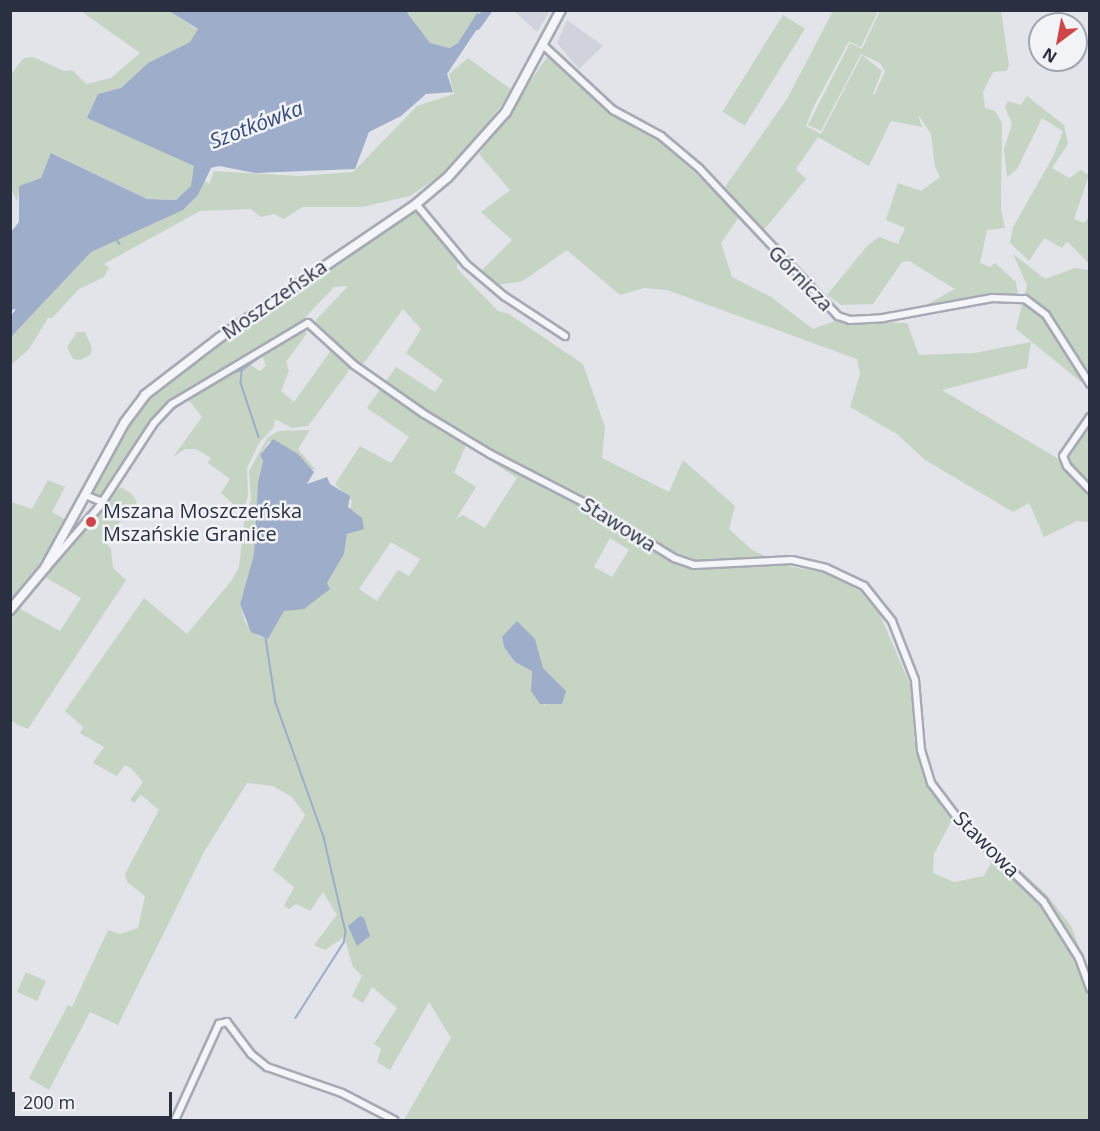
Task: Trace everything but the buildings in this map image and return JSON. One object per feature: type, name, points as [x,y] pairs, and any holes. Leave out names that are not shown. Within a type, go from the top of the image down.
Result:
[{"type":"street","name":"Moszczeńska","points":[[10,610],[45,568],[132,412],[153,388],[334,257],[416,204],[456,170],[501,119],[561,10]]},
{"type":"street","name":"Górnicza","points":[[543,45],[613,110],[661,136],[699,168],[838,315],[850,320],[883,318],[992,298],[1025,299],[1046,315],[1089,384]]},
{"type":"street","points":[[416,204],[466,264],[511,302],[565,336]]},
{"type":"street","name":"Stawowa","points":[[45,568],[102,502],[154,423],[172,404],[308,323],[354,365],[424,414],[490,454],[583,502],[674,558],[694,565],[792,560],[850,577],[875,596],[902,642],[915,680],[921,750],[930,783],[959,820],[1043,901],[1079,958],[1089,989]]},
{"type":"street","points":[[1089,417],[1064,456],[1067,466],[1089,490]]},
{"type":"street","points":[[86,495],[102,502]]},
{"type":"street","points":[[175,1120],[219,1024],[226,1022],[251,1054],[267,1067],[342,1093],[394,1120]]},
{"type":"shaded area","points":[[514,11],[550,11],[537,32]]},
{"type":"shaded area","points":[[567,20],[603,46],[579,69],[557,43]]},
{"type":"green space","points":[[81,11],[169,11],[198,30],[190,42],[148,63],[121,88],[98,94],[87,118],[195,166],[192,186],[176,200],[147,199],[52,153],[41,178],[20,186],[17,201],[10,187],[10,76],[18,65],[24,58],[33,57],[64,71],[72,70],[86,84],[111,78],[140,53]]},
{"type":"green space","points":[[406,11],[480,11],[458,43],[451,48],[430,43]]},
{"type":"green space","points":[[833,11],[878,11],[861,47],[849,41],[813,108],[806,126],[821,134],[862,55],[882,71],[873,94],[875,94],[885,71],[880,63],[861,54],[821,131],[808,125],[850,43],[862,49],[880,11],[1001,11],[1009,65],[1007,71],[993,72],[983,92],[985,108],[995,111],[1002,123],[1001,209],[1005,228],[987,230],[980,263],[990,267],[995,263],[1016,282],[1018,294],[926,305],[955,289],[909,261],[902,262],[873,304],[841,305],[827,295],[867,246],[879,237],[898,244],[905,228],[886,220],[898,183],[921,191],[940,177],[935,167],[931,134],[918,114],[922,127],[891,121],[869,166],[818,137],[796,169],[806,179],[763,231],[725,187],[787,99]]},
{"type":"green space","points":[[783,15],[805,29],[745,125],[723,112]]},
{"type":"green space","points":[[548,56],[610,113],[657,138],[722,198],[739,217],[721,243],[732,277],[771,297],[813,329],[835,321],[907,323],[919,355],[974,353],[1031,342],[1027,368],[942,390],[1057,458],[1089,495],[1089,522],[1077,521],[1044,537],[1029,503],[1013,512],[925,460],[897,434],[850,407],[860,374],[857,359],[667,290],[644,288],[620,295],[567,250],[523,281],[498,285],[480,272],[512,240],[481,212],[510,190],[479,154]]},
{"type":"green space","points":[[468,58],[513,91],[449,170],[410,196],[362,207],[302,207],[284,219],[274,214],[261,217],[251,209],[200,211],[104,264],[109,268],[104,277],[79,289],[52,318],[48,318],[29,349],[11,365],[11,337],[90,252],[183,210],[198,195],[205,180],[209,185],[214,171],[299,176],[353,172],[417,106],[454,94],[449,74]]},
{"type":"green space","points":[[1027,96],[1064,125],[1068,144],[1052,168],[1069,178],[1081,170],[1089,175],[1074,219],[1084,223],[1089,217],[1089,264],[1067,241],[1062,248],[1044,238],[1029,261],[1010,243],[1013,227],[1054,155],[1063,131],[1042,118],[1017,169],[1007,177],[1004,149],[1012,124],[1005,107],[1008,101],[1021,105]]},
{"type":"green space","points":[[412,211],[420,214],[457,259],[457,268],[498,311],[509,314],[583,364],[605,427],[602,458],[669,492],[683,460],[735,506],[729,529],[752,550],[788,566],[825,573],[860,591],[880,615],[912,689],[914,738],[922,769],[930,786],[954,816],[934,854],[933,873],[954,882],[984,876],[998,850],[1047,895],[1071,926],[1084,959],[1080,971],[1089,999],[1089,1120],[404,1120],[451,1038],[429,1002],[390,1070],[377,1062],[381,1049],[374,1044],[397,1008],[372,987],[363,1003],[352,996],[362,976],[353,967],[344,937],[325,950],[314,945],[337,915],[323,892],[310,911],[296,904],[289,909],[284,906],[294,887],[273,870],[305,815],[292,797],[273,786],[247,783],[205,850],[118,1025],[90,1012],[49,1090],[29,1078],[68,1005],[72,1007],[108,930],[120,934],[138,928],[145,896],[127,882],[125,874],[159,810],[141,795],[134,803],[130,800],[143,782],[131,768],[125,765],[117,776],[93,763],[104,747],[80,733],[83,727],[65,711],[144,598],[187,634],[232,580],[239,567],[245,515],[251,501],[249,471],[268,437],[278,431],[310,430],[298,449],[316,470],[308,468],[298,454],[269,441],[260,455],[263,461],[258,482],[254,554],[240,603],[245,622],[258,636],[268,639],[284,611],[297,609],[327,583],[344,554],[347,534],[354,532],[362,519],[350,511],[352,501],[335,484],[360,446],[391,463],[409,437],[367,408],[381,388],[466,445],[454,473],[476,487],[456,519],[463,515],[485,528],[517,478],[494,463],[492,453],[384,384],[396,367],[435,392],[443,380],[406,353],[421,329],[403,309],[361,367],[316,325],[316,320],[348,286],[334,287],[304,319],[166,406],[105,493],[99,497],[92,492],[128,424],[157,389],[339,258]],"holes":[[[610,538],[629,550],[612,577],[594,567]],[[391,542],[420,559],[409,576],[398,570],[377,601],[359,589]],[[502,637],[535,639],[542,668],[545,706],[531,691],[532,671],[515,662],[504,647]]]},
{"type":"green space","points":[[1013,254],[1045,279],[1075,268],[1089,270],[1089,371],[1081,382],[1016,329],[1027,285]]},
{"type":"green space","points":[[303,331],[307,333],[286,362],[289,371],[281,391],[294,402],[332,349],[350,365],[348,372],[308,426],[292,428],[275,419],[274,427],[259,443],[247,468],[248,495],[243,513],[221,493],[230,479],[208,463],[211,458],[196,449],[185,449],[173,457],[202,417],[188,399],[246,362],[260,371],[266,366],[262,355]]},
{"type":"green space","points":[[77,332],[85,332],[92,348],[90,355],[80,360],[73,359],[67,347]]},
{"type":"green space","points":[[1089,427],[1089,484],[1068,459]]},
{"type":"green space","points":[[48,480],[65,487],[52,512],[66,520],[31,578],[11,601],[11,502],[32,509]]},
{"type":"green space","points":[[120,487],[132,494],[137,502],[104,541],[111,549],[113,568],[126,580],[28,729],[18,725],[11,720],[11,617],[19,608],[60,631],[81,598],[45,577]]},
{"type":"green space","points":[[26,972],[46,981],[37,1001],[17,992]]},
{"type":"water","points":[[169,11],[406,11],[430,43],[450,48],[458,43],[477,13],[485,17],[447,74],[453,92],[426,94],[401,116],[369,132],[355,169],[255,173],[219,166],[211,168],[198,195],[183,210],[91,252],[11,337],[11,316],[16,309],[11,310],[11,232],[19,222],[19,186],[41,178],[51,153],[147,199],[176,200],[191,186],[194,166],[87,118],[98,94],[121,88],[148,63],[190,42],[198,29]]},
{"type":"water","points":[[273,439],[298,454],[314,472],[307,484],[327,477],[330,484],[350,496],[348,507],[362,518],[364,529],[347,534],[344,554],[327,583],[330,589],[304,609],[284,611],[268,639],[251,632],[240,604],[254,554],[258,482],[263,461],[260,455]]},
{"type":"water","points":[[517,621],[535,639],[543,668],[566,691],[562,704],[540,704],[531,691],[532,671],[515,662],[504,647],[502,637]]},
{"type":"water","points":[[360,916],[364,918],[370,936],[357,946],[348,926]]},
{"type":"waterway","name":"Szotkówka","points":[[476,25],[487,10]]},
{"type":"waterway","points":[[116,239],[120,244]]},
{"type":"waterway","points":[[242,370],[272,348]]},
{"type":"waterway","points":[[173,409],[230,373],[242,370],[241,383],[259,437]]},
{"type":"waterway","points":[[266,638],[276,703],[324,837],[346,932],[344,943],[296,1018]]},
{"type":"place","name":"Mszana Moszczeńska Mszańskie Granice","points":[[91,522]]}]
